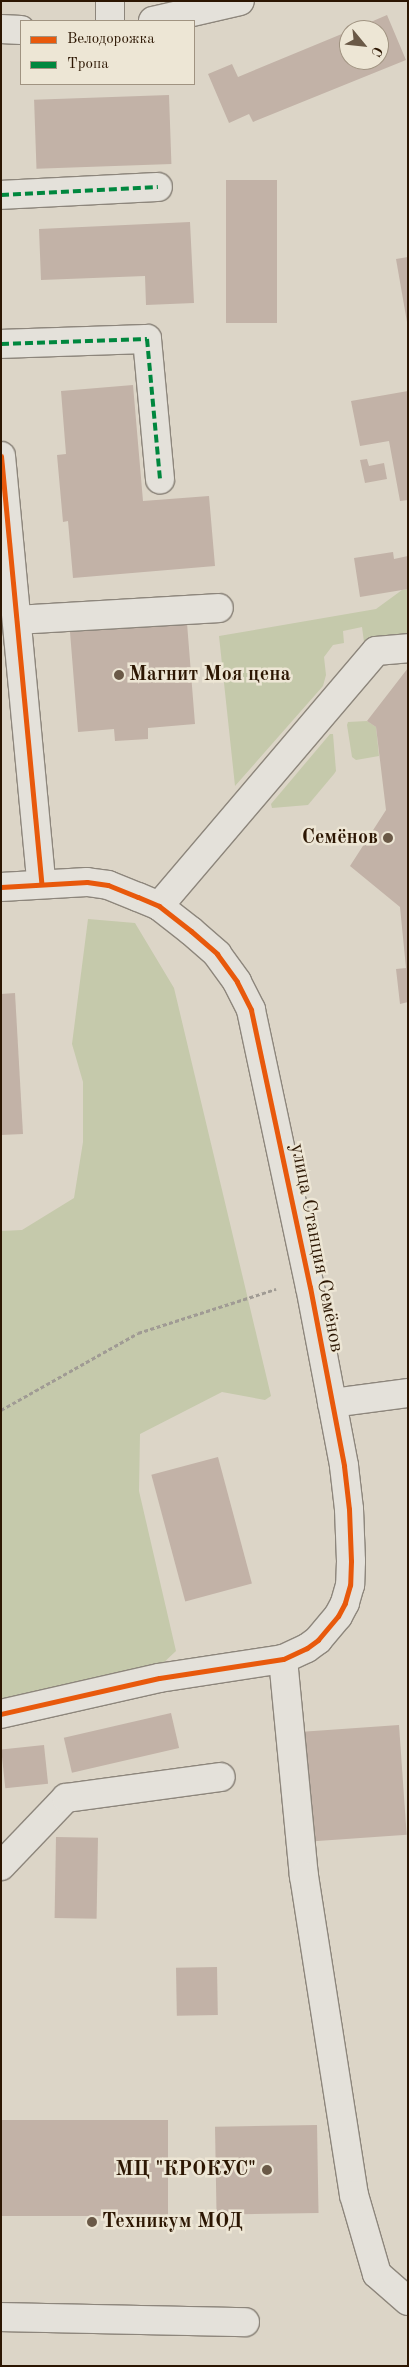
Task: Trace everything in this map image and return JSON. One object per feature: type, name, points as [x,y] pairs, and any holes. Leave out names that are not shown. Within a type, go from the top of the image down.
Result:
[{"type":"street","points":[[110,1],[110,20]]},
{"type":"street","points":[[157,20],[240,1]]},
{"type":"street","points":[[1,29],[20,30]]},
{"type":"street","points":[[1,196],[158,187]]},
{"type":"street","points":[[1,344],[147,339],[160,480]]},
{"type":"street","points":[[1,456],[41,883]]},
{"type":"street","points":[[16,620],[218,608]]},
{"type":"street","points":[[159,906],[376,651],[408,648]]},
{"type":"street","name":"улица Станция Семёнов","points":[[1,887],[41,883],[87,882],[108,885],[159,906],[217,954],[238,982],[251,1010],[308,1278],[350,1509],[350,1585],[345,1603],[327,1629],[307,1648],[283,1659],[159,1678],[1,1714]]},
{"type":"street","points":[[332,1403],[408,1393]]},
{"type":"street","points":[[283,1659],[304,1876],[354,2195],[376,2274],[408,2301]]},
{"type":"street","points":[[1,1866],[66,1798],[221,1776]]},
{"type":"street","points":[[1,2317],[245,2322]]},
{"type":"path","points":[[1,1410],[138,1333],[308,1278]]},
{"type":"green space","points":[[408,589],[408,636],[364,642],[362,627],[343,631],[344,643],[333,645],[324,657],[326,675],[323,686],[235,786],[219,636],[376,609],[402,590]]},
{"type":"green space","points":[[367,721],[376,727],[379,756],[356,760],[352,757],[347,725],[348,722]]},
{"type":"green space","points":[[330,734],[333,734],[336,771],[334,774],[308,805],[272,808],[271,804]]},
{"type":"green space","points":[[88,919],[135,923],[174,988],[271,1396],[265,1400],[222,1392],[140,1434],[139,1491],[176,1651],[160,1666],[113,1673],[1,1699],[1,1231],[22,1230],[74,1198],[83,1142],[83,1082],[72,1044]]},
{"type":"building","points":[[387,15],[406,60],[389,67],[389,20],[375,20]]},
{"type":"building","points":[[339,35],[339,70],[381,70],[253,122],[249,114],[229,123],[208,74],[232,64],[238,77]]},
{"type":"building","points":[[169,95],[171,164],[36,169],[34,100]]},
{"type":"building","points":[[226,180],[277,180],[277,323],[226,323]]},
{"type":"building","points":[[190,222],[194,303],[146,305],[145,276],[41,280],[39,229]]},
{"type":"building","points":[[408,257],[408,322],[407,322],[396,259]]},
{"type":"building","points":[[133,385],[143,501],[209,496],[215,566],[73,578],[68,521],[63,522],[57,455],[66,454],[61,391]]},
{"type":"building","points":[[408,391],[408,500],[400,501],[389,441],[360,446],[351,401]]},
{"type":"building","points":[[367,459],[369,466],[384,463],[387,479],[365,483],[360,460]]},
{"type":"building","points":[[393,552],[394,559],[408,556],[408,589],[360,597],[354,558]]},
{"type":"building","points":[[187,623],[195,724],[148,728],[148,739],[115,741],[114,729],[78,732],[70,632]]},
{"type":"building","name":"Семёнов","points":[[408,668],[408,1002],[400,1004],[396,969],[406,968],[400,907],[350,866],[386,810],[376,727],[367,721]]},
{"type":"building","points":[[15,993],[23,1134],[1,1135],[1,994]]},
{"type":"building","points":[[218,1457],[252,1584],[185,1601],[151,1475]]},
{"type":"building","points":[[171,1713],[179,1748],[72,1773],[64,1738]]},
{"type":"building","points":[[399,1725],[407,1835],[307,1842],[299,1732]]},
{"type":"building","points":[[44,1745],[48,1784],[5,1788],[1,1749]]},
{"type":"building","points":[[56,1837],[98,1838],[97,1919],[55,1918]]},
{"type":"building","points":[[217,1967],[218,2015],[177,2016],[176,1968]]},
{"type":"building","points":[[1,2120],[168,2120],[168,2216],[1,2216]]},
{"type":"building","name":"МЦ \"КРОКУС\"","points":[[317,2125],[319,2213],[217,2215],[215,2127]]},
{"type":"marked path","points":[[1,195],[158,187]]},
{"type":"marked path","points":[[1,344],[147,339],[160,479]]},
{"type":"cycle path","points":[[1,456],[41,883]]},
{"type":"cycle path","points":[[1,887],[87,882],[108,885],[138,897],[159,906],[191,931],[217,954],[237,982],[251,1010],[310,1287],[344,1466],[349,1509],[351,1561],[350,1585],[345,1603],[338,1616],[318,1640],[307,1648],[283,1659],[159,1678],[1,1714]]},
{"type":"place","name":"Магнит Моя цена","points":[[119,675]]},
{"type":"place","name":"Семёнов","points":[[388,838]]},
{"type":"place","name":"МЦ \"КРОКУС\"","points":[[267,2170]]},
{"type":"place","name":"Техникум МОД","points":[[92,2222]]}]
